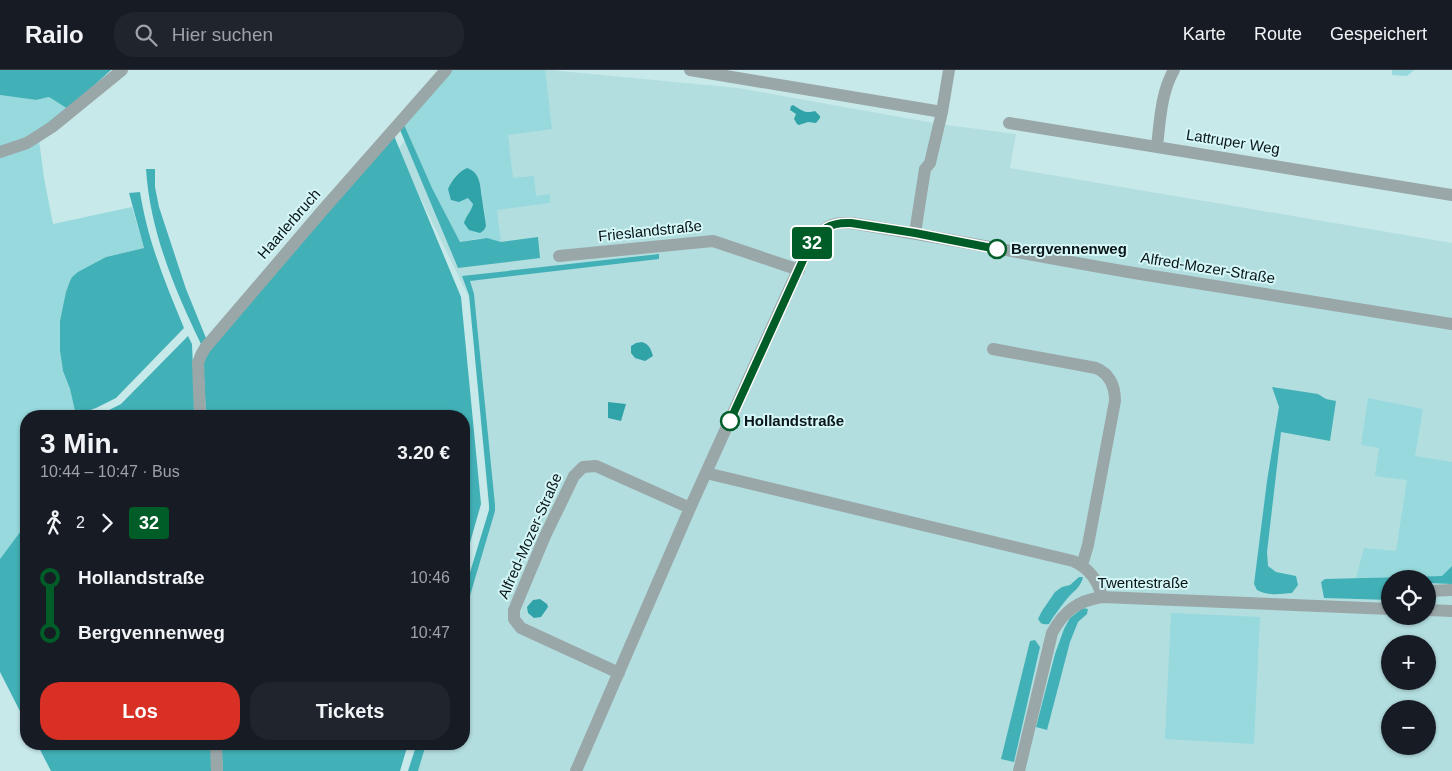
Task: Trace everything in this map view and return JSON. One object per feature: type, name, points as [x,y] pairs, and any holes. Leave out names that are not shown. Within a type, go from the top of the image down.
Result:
[{"type":"street","points":[[0,152],[27,143],[52,127],[122,70]]},
{"type":"street","name":"Haarlerbruch","points":[[200,410],[198,363],[205,348],[446,70]]},
{"type":"street","points":[[690,70],[942,112]]},
{"type":"street","points":[[915,233],[925,169],[930,163],[942,112],[949,70]]},
{"type":"street","points":[[1157,146],[1163,100],[1174,70]]},
{"type":"street","name":"Lattruper Weg","points":[[1009,123],[1452,195]]},
{"type":"street","name":"Alfred-Mozer-Straße","points":[[576,771],[690,508],[798,270],[815,238],[832,224],[841,222],[851,223],[915,233],[1137,273],[1452,324]]},
{"type":"street","name":"Frieslandstraße","points":[[560,256],[713,241],[798,270]]},
{"type":"street","points":[[993,349],[1096,368],[1106,374],[1114,386],[1114,401],[1088,545],[1082,565]]},
{"type":"street","name":"Alfred-Mozer-Straße","points":[[619,673],[521,628],[514,619],[514,610],[535,560],[574,476],[583,467],[596,466],[690,508]]},
{"type":"street","points":[[706,473],[1073,561],[1082,565],[1093,576],[1102,597]]},
{"type":"street","points":[[1436,591],[1452,590]]},
{"type":"street","name":"Twentestraße","points":[[1019,771],[1052,633],[1066,612],[1078,604],[1102,597],[1381,608]]},
{"type":"street","points":[[1436,610],[1452,611]]},
{"type":"street","points":[[216,750],[218,771]]},
{"type":"shaded area","points":[[0,70],[111,70],[68,109],[49,97],[36,100],[0,95]]},
{"type":"shaded area","points":[[445,70],[545,70],[552,129],[508,135],[513,178],[534,176],[536,196],[550,194],[550,203],[497,210],[501,242],[480,238],[460,242],[432,188],[402,120]],"holes":[[[459,172],[481,187],[486,226],[469,212],[473,204],[468,198],[450,183]]]},
{"type":"shaded area","points":[[466,70],[550,70],[738,88],[939,124],[1016,134],[1010,168],[1452,243],[1452,771],[408,771],[414,750],[470,750],[470,578],[495,510],[476,312],[397,150]]},
{"type":"shaded area","points":[[1392,70],[1414,70],[1407,76],[1392,75]]},
{"type":"shaded area","points":[[0,95],[36,100],[49,97],[68,109],[45,129],[0,149]]},
{"type":"shaded area","points":[[793,105],[806,112],[815,111],[820,118],[816,123],[808,122],[799,125],[794,119],[796,114],[790,110]]},
{"type":"shaded area","points":[[402,120],[432,188],[460,242],[487,238],[501,242],[538,237],[540,258],[458,268],[398,125]]},
{"type":"shaded area","points":[[392,131],[461,297],[481,504],[470,543],[470,410],[206,410],[203,356]]},
{"type":"shaded area","points":[[39,140],[53,224],[132,207],[144,248],[106,257],[72,277],[60,321],[60,351],[63,371],[75,410],[20,410],[20,532],[0,559],[0,155]]},
{"type":"shaded area","points":[[467,168],[475,173],[480,185],[486,226],[480,233],[469,230],[464,223],[473,204],[468,198],[459,202],[451,200],[448,189],[451,182]]},
{"type":"shaded area","points":[[146,169],[155,169],[155,187],[159,207],[186,289],[206,338],[201,344],[173,280],[158,237],[152,215]]},
{"type":"shaded area","points":[[140,192],[152,245],[184,328],[116,398],[90,410],[75,410],[63,371],[60,351],[60,321],[66,292],[72,277],[78,272],[106,257],[144,248],[129,193]]},
{"type":"shaded area","points":[[659,254],[659,259],[470,281],[474,294],[495,511],[470,596],[470,572],[489,505],[469,295],[462,276]]},
{"type":"shaded area","points":[[188,336],[192,344],[195,410],[109,410],[121,404]]},
{"type":"shaded area","points":[[642,342],[649,347],[653,356],[645,361],[635,358],[631,353],[631,346]]},
{"type":"shaded area","points":[[1272,387],[1318,394],[1326,399],[1336,401],[1330,441],[1281,432],[1267,552],[1268,566],[1276,572],[1296,576],[1298,585],[1292,593],[1279,594],[1261,592],[1257,590],[1254,584],[1267,481],[1279,407]]},
{"type":"shaded area","points":[[1368,398],[1423,409],[1415,456],[1452,462],[1452,566],[1443,576],[1436,576],[1436,570],[1381,570],[1381,577],[1356,578],[1364,548],[1396,551],[1407,480],[1375,476],[1379,448],[1361,445]]},
{"type":"shaded area","points":[[608,402],[626,404],[621,421],[608,418]]},
{"type":"shaded area","points":[[20,532],[20,711],[0,672],[0,559]]},
{"type":"shaded area","points":[[1452,566],[1452,584],[1436,583],[1436,576],[1442,576]]},
{"type":"shaded area","points":[[1079,577],[1083,577],[1080,584],[1049,624],[1041,623],[1038,619],[1055,592],[1062,587],[1070,585]]},
{"type":"shaded area","points":[[1381,578],[1381,600],[1324,598],[1321,582],[1325,579]]},
{"type":"shaded area","points":[[540,599],[548,607],[541,617],[534,618],[528,613],[527,607],[533,600]]},
{"type":"shaded area","points":[[1083,608],[1088,609],[1087,614],[1078,622],[1070,642],[1047,730],[1036,727],[1055,654],[1064,629],[1070,618]]},
{"type":"shaded area","points":[[1171,613],[1260,617],[1254,744],[1165,739]]},
{"type":"shaded area","points":[[1035,640],[1040,647],[1014,762],[1001,759],[1030,641]]},
{"type":"shaded area","points":[[40,750],[211,750],[212,771],[51,771]]},
{"type":"shaded area","points":[[221,750],[406,750],[400,771],[223,771]]},
{"type":"shaded area","points":[[415,750],[424,750],[418,771],[408,771]]},
{"type":"bus line","name":"32","points":[[730,421],[809,247],[824,229],[832,224],[841,222],[851,223],[997,249]]},
{"type":"place","name":"Bergvennenweg","points":[[997,249]]},
{"type":"place","name":"Hollandstraße","points":[[730,421]]}]
